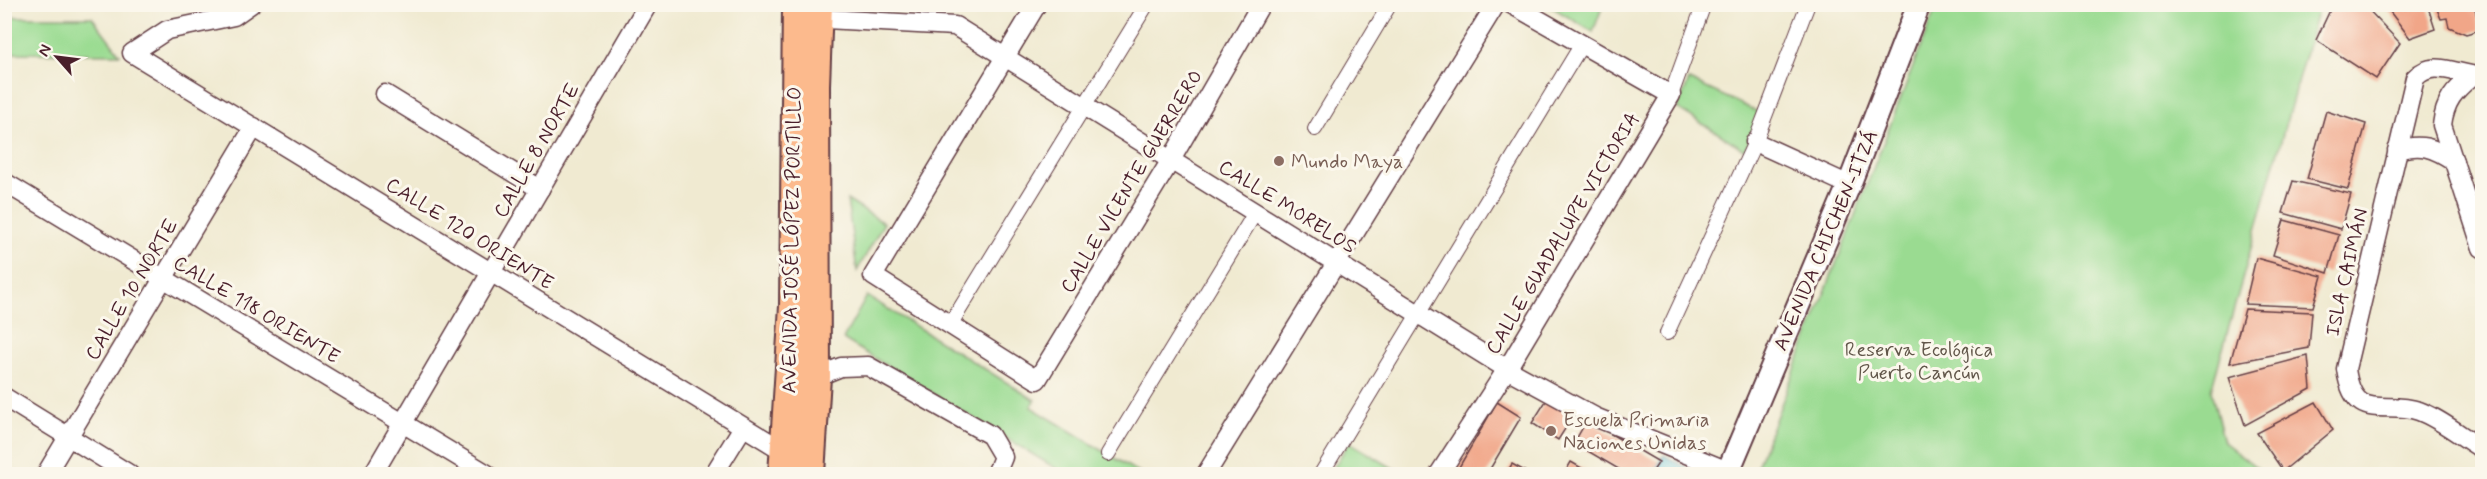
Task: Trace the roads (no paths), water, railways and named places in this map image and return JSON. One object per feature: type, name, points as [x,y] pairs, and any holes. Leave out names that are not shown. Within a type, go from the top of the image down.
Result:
[{"type":"main road","name":"AVENIDA JOSÉ LÓPEZ PORTILLO","points":[[807,11],[815,85],[816,377],[812,465]]},
{"type":"main road","name":"AVENIDA JOSÉ LÓPEZ PORTILLO","points":[[783,467],[794,306],[794,83],[807,11]]},
{"type":"street","name":"CALLE 120 ORIENTE","points":[[251,4],[234,16],[167,30],[132,53],[742,427],[783,467]]},
{"type":"street","name":"CALLE 8 NORTE","points":[[373,474],[648,4]]},
{"type":"street","points":[[1037,4],[873,276],[950,325],[1147,4]]},
{"type":"street","name":"CALLE VICENTE GUERRERO","points":[[950,325],[1037,380],[1171,160],[1261,4]]},
{"type":"street","points":[[1315,129],[1390,4]]},
{"type":"street","points":[[1206,474],[1496,4]]},
{"type":"street","points":[[1511,4],[1671,95]]},
{"type":"street","name":"CALLE GUADALUPE VICTORIA","points":[[1439,474],[1507,369],[1671,95],[1704,4]]},
{"type":"street","points":[[1667,333],[1755,142],[1808,4]]},
{"type":"street","name":"AVENIDA CHICHEN-ITZÁ","points":[[1727,473],[1849,185],[1919,4]]},
{"type":"street","name":"CALLE MORELOS","points":[[807,11],[955,26],[1507,369],[1595,417],[1727,473]]},
{"type":"street","points":[[1321,474],[1582,44]]},
{"type":"street","name":"ISLA CAIMÁN","points":[[2477,76],[2434,67],[2422,70],[2415,78],[2410,90],[2346,369],[2349,386],[2360,402],[2375,409],[2403,408],[2418,411],[2482,449]]},
{"type":"street","name":"ISLA CAIMÁN","points":[[2477,76],[2450,96],[2444,109],[2442,125],[2482,248]]},
{"type":"street","points":[[385,94],[540,189]]},
{"type":"street","name":"CALLE 10 NORTE","points":[[46,474],[254,127]]},
{"type":"street","points":[[1755,142],[1849,185]]},
{"type":"street","points":[[2397,150],[2424,145],[2434,148],[2454,161]]},
{"type":"street","name":"CALLE 118 ORIENTE","points":[[4,182],[487,474]]},
{"type":"street","points":[[1108,454],[1255,213]]},
{"type":"street","points":[[816,377],[841,367],[868,366],[990,435],[1003,457],[996,474]]},
{"type":"street","points":[[4,397],[129,474]]},
{"type":"street","points":[[714,474],[742,427]]},
{"type":"water","points":[[1664,455],[1695,472],[1694,474],[1653,474]]},
{"type":"place","name":"Mundo Maya","points":[[1279,161]]},
{"type":"place","name":"Escuela Primaria Naciones Unidas","points":[[1551,431]]},
{"type":"park label","name":"Reserva Ecológica Puerto Cancún","points":[[1919,360]]}]
